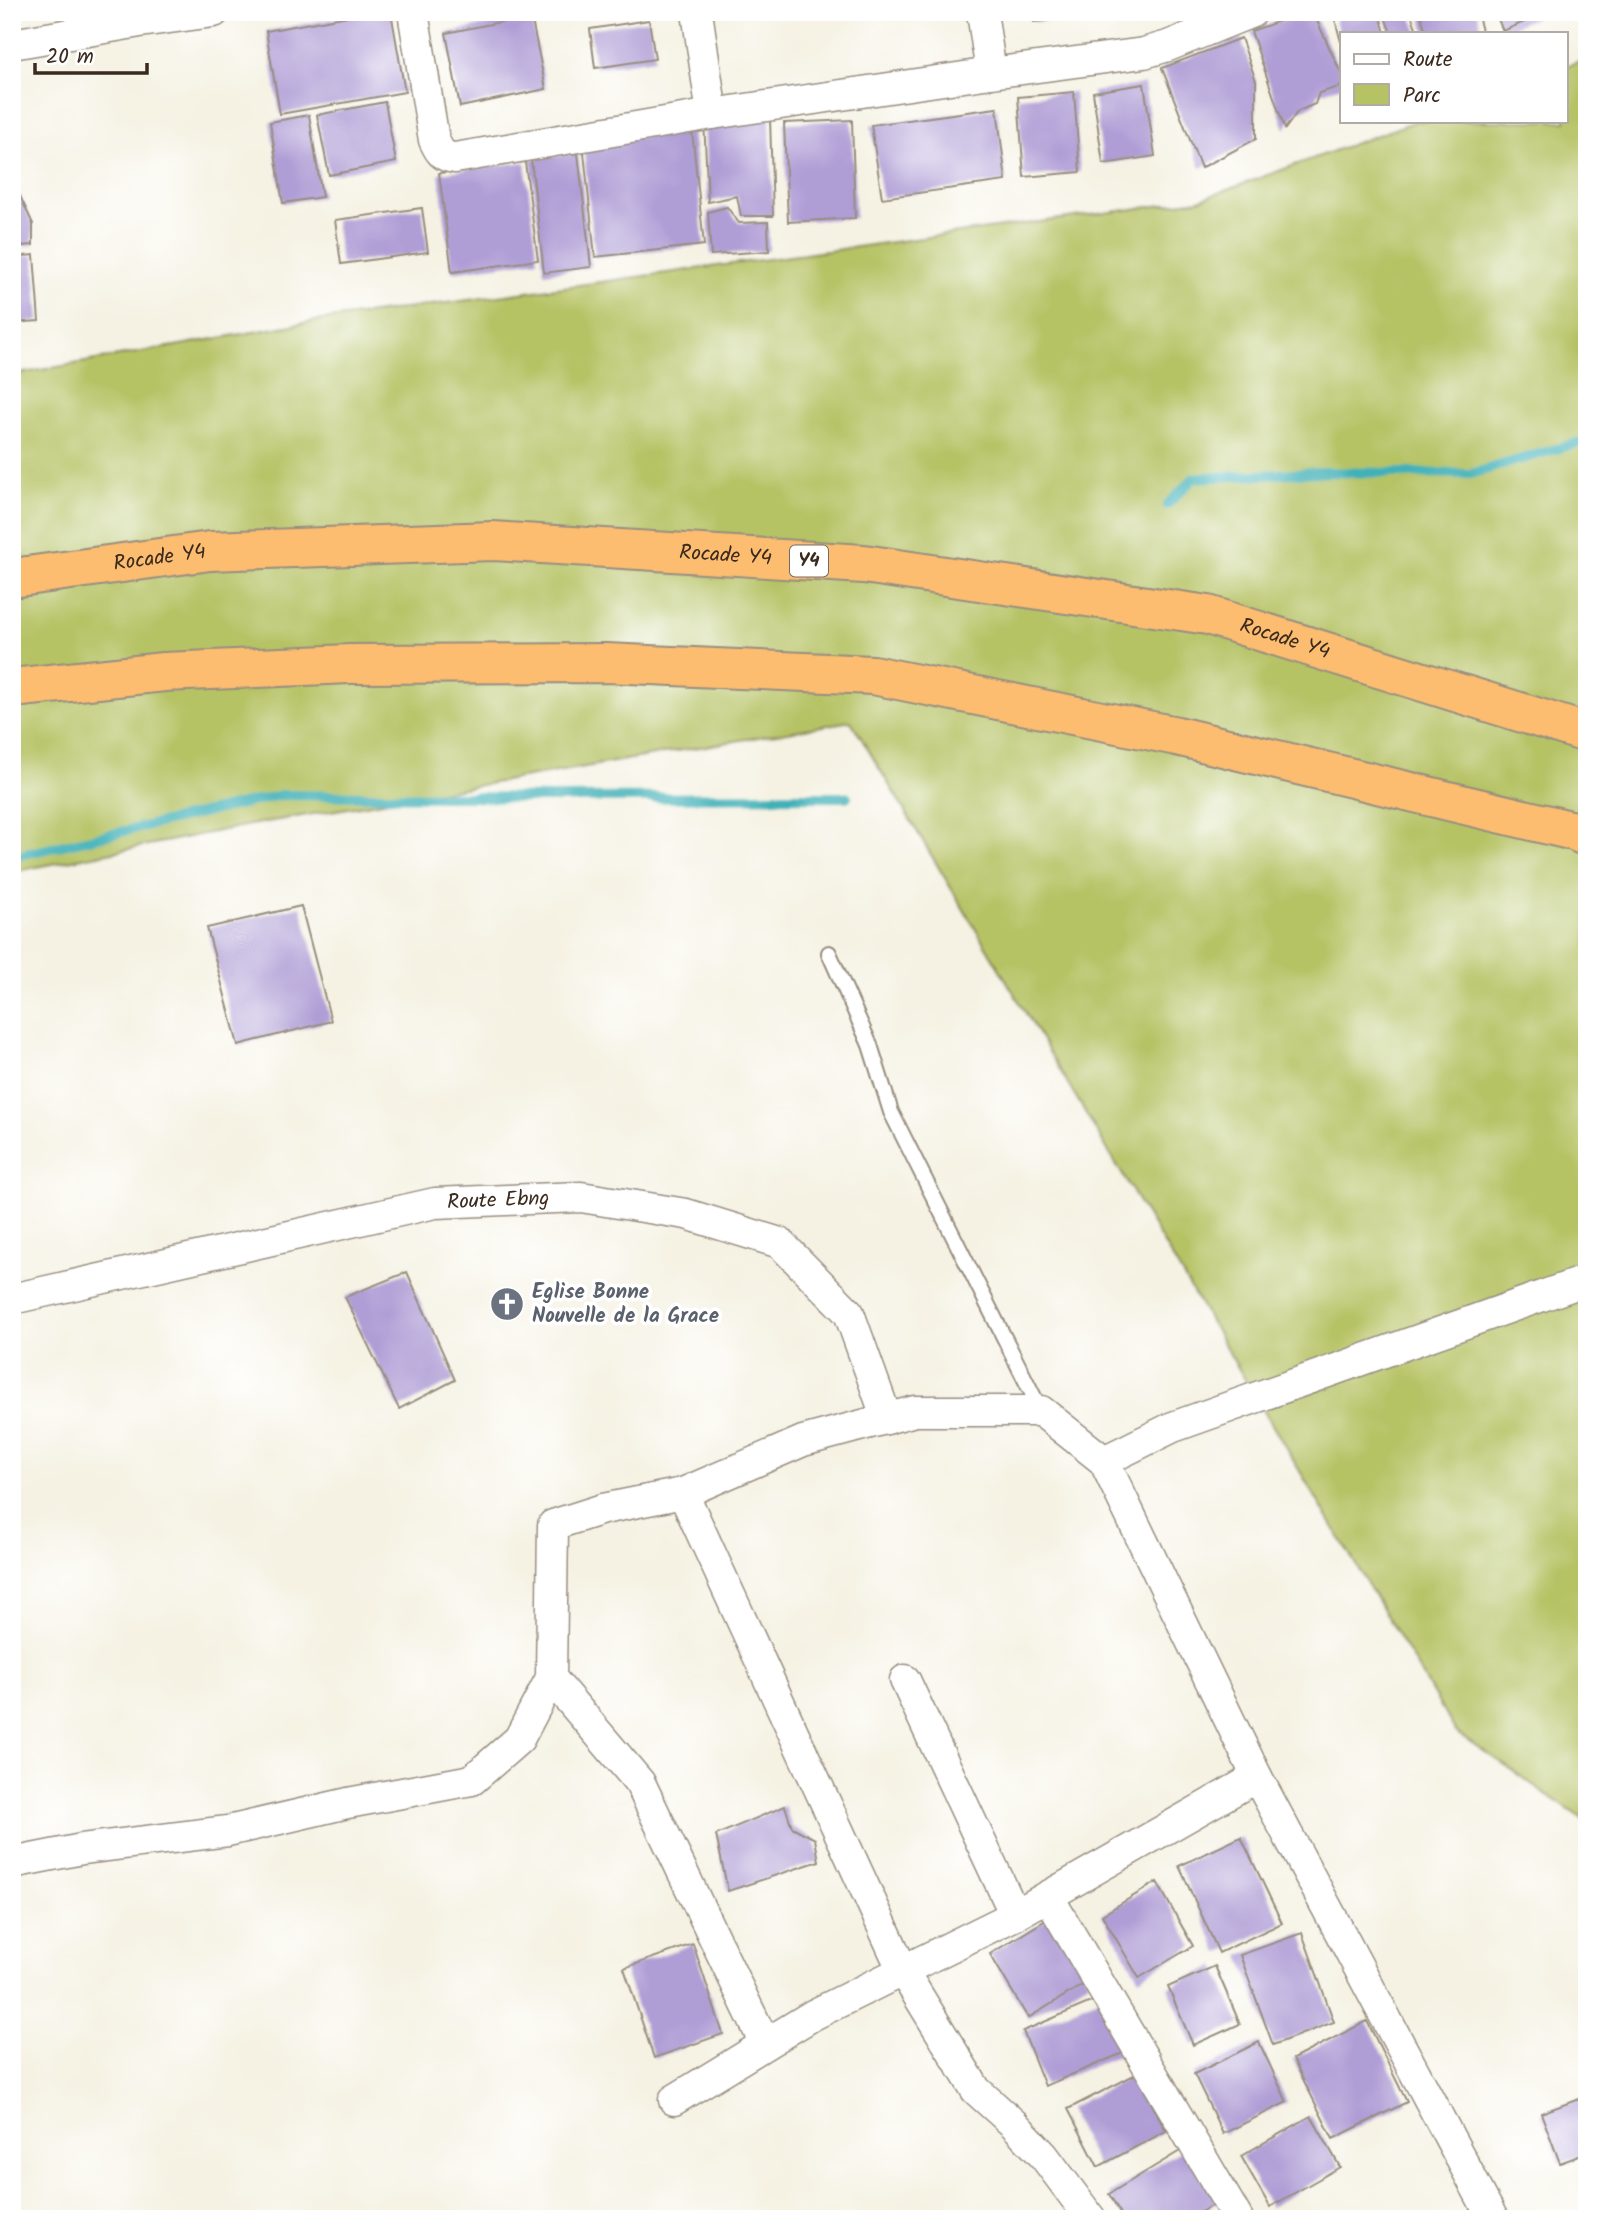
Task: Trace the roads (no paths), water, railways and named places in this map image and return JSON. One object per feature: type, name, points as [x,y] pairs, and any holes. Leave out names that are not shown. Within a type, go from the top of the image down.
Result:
[{"type":"highway","name":"Rocade Y4","points":[[12,578],[210,551],[493,541],[864,564],[1208,615],[1587,733]]},
{"type":"highway","points":[[12,688],[164,672],[350,664],[606,663],[873,675],[1177,736],[1560,828],[1587,837]]},
{"type":"street","points":[[12,44],[139,17],[214,12]]},
{"type":"street","points":[[413,12],[434,140],[439,151],[446,157],[455,158],[712,114],[1157,50],[1252,12]]},
{"type":"street","points":[[697,12],[712,114]]},
{"type":"street","points":[[982,12],[991,73]]},
{"type":"street","name":"Route Ebng","points":[[12,1299],[435,1203],[581,1197],[686,1214],[780,1243],[849,1313],[887,1419]]},
{"type":"street","points":[[1104,1461],[1173,1427],[1587,1280]]},
{"type":"street","points":[[12,1863],[82,1849],[228,1831],[348,1803],[472,1780],[519,1739],[551,1678],[553,1525],[603,1509],[683,1493],[803,1441],[915,1411],[1041,1411],[1104,1461],[1257,1777],[1493,2219]]},
{"type":"street","points":[[683,1493],[903,1971],[976,2090],[1044,2156],[1091,2219]]},
{"type":"street","points":[[551,1678],[640,1783],[765,2045]]},
{"type":"street","points":[[905,1680],[1015,1915]]},
{"type":"street","points":[[674,2100],[813,2015],[1015,1915],[1257,1777]]},
{"type":"street","points":[[1048,1896],[1238,2219]]},
{"type":"lane","points":[[829,953],[870,1045],[891,1112],[1041,1411]]},
{"type":"waterway","points":[[1167,505],[1194,478],[1320,472],[1471,474],[1587,440]]},
{"type":"waterway","points":[[12,857],[281,795],[847,797]]},
{"type":"place","name":"Eglise Bonne Nouvelle de la Grace","points":[[507,1304]]}]
